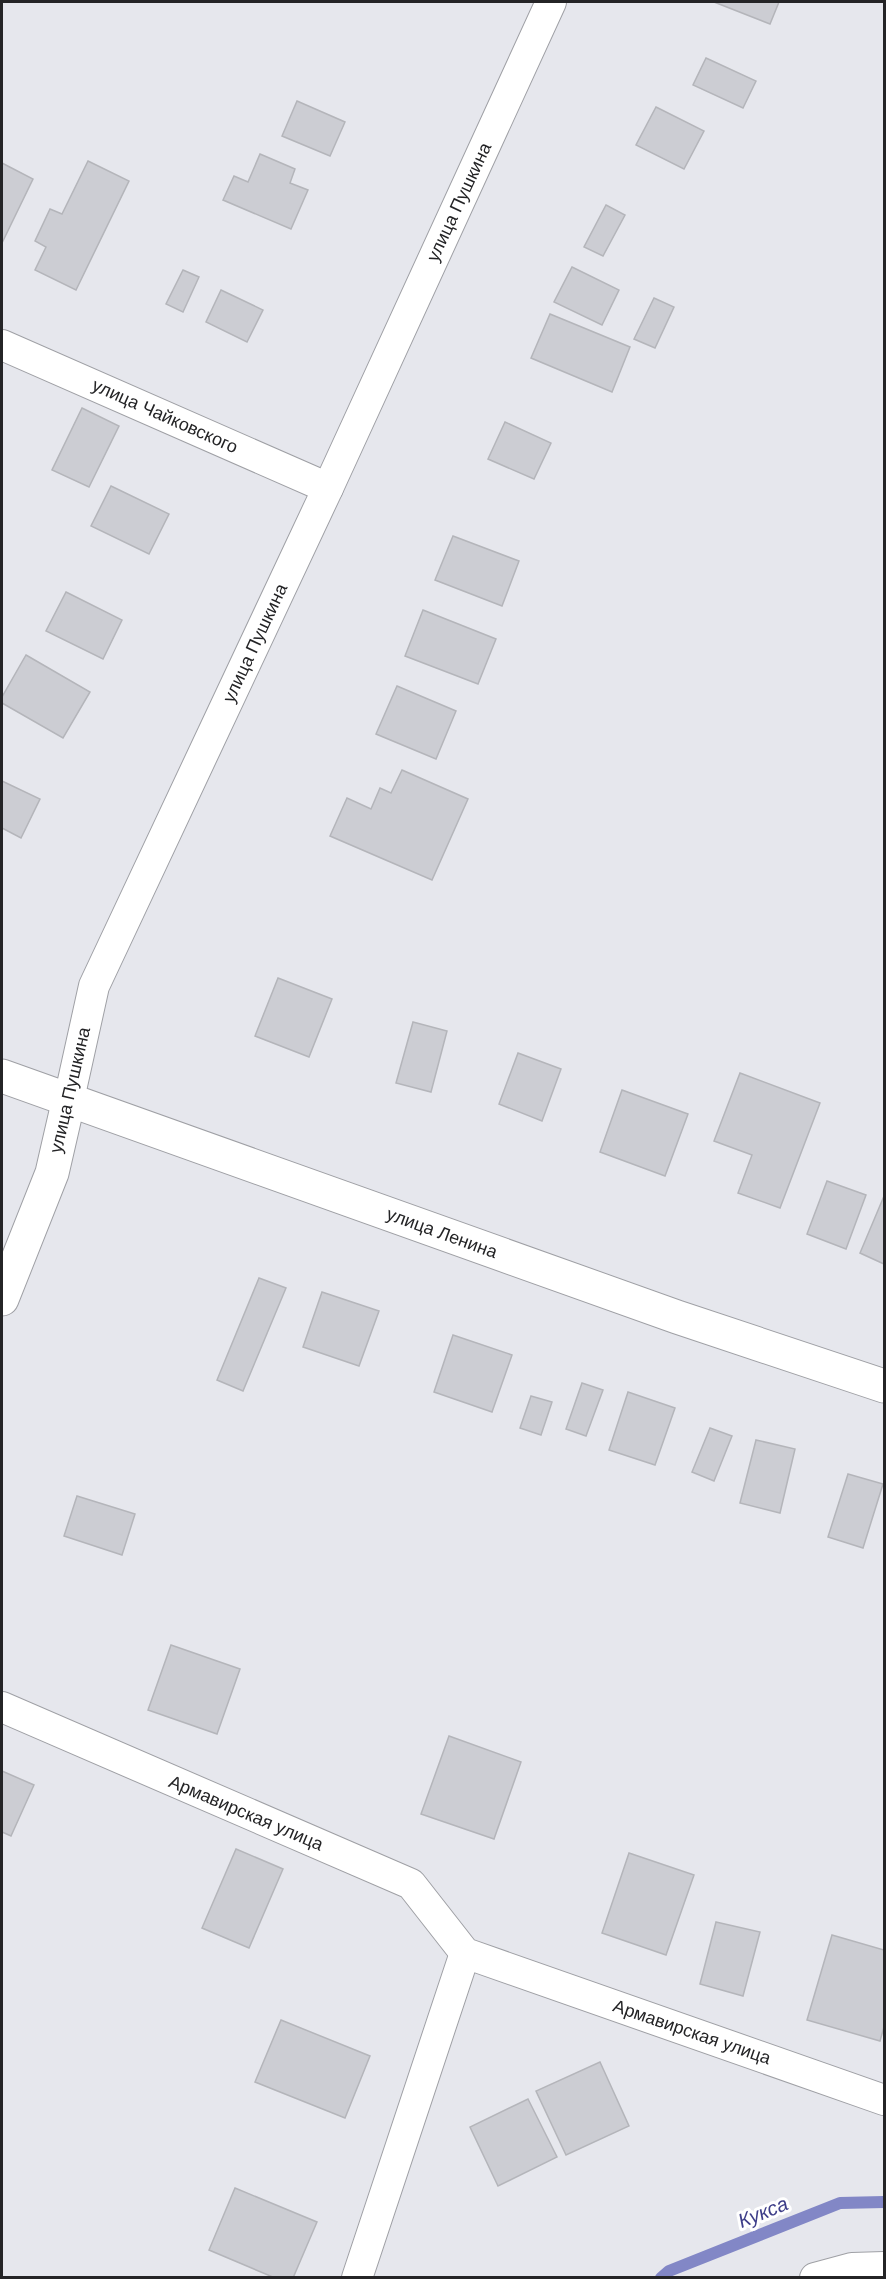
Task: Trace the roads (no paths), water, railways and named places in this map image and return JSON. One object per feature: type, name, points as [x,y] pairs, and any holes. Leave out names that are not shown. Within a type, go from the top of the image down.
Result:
[{"type":"street","name":"улица Пушкина","points":[[2,1299],[52,1173],[93,986],[328,488],[551,2]]},
{"type":"street","name":"улица Чайковского","points":[[2,345],[328,488]]},
{"type":"street","name":"улица Ленина","points":[[2,1076],[677,1317],[885,1386]]},
{"type":"street","name":"Армавирская улица","points":[[2,1707],[411,1884],[465,1953],[885,2100]]},
{"type":"street","points":[[357,2277],[465,1953]]},
{"type":"street","points":[[815,2277],[852,2268],[885,2267]]},
{"type":"waterway","name":"Кукса","points":[[661,2278],[669,2271],[840,2203],[884,2202]]}]
